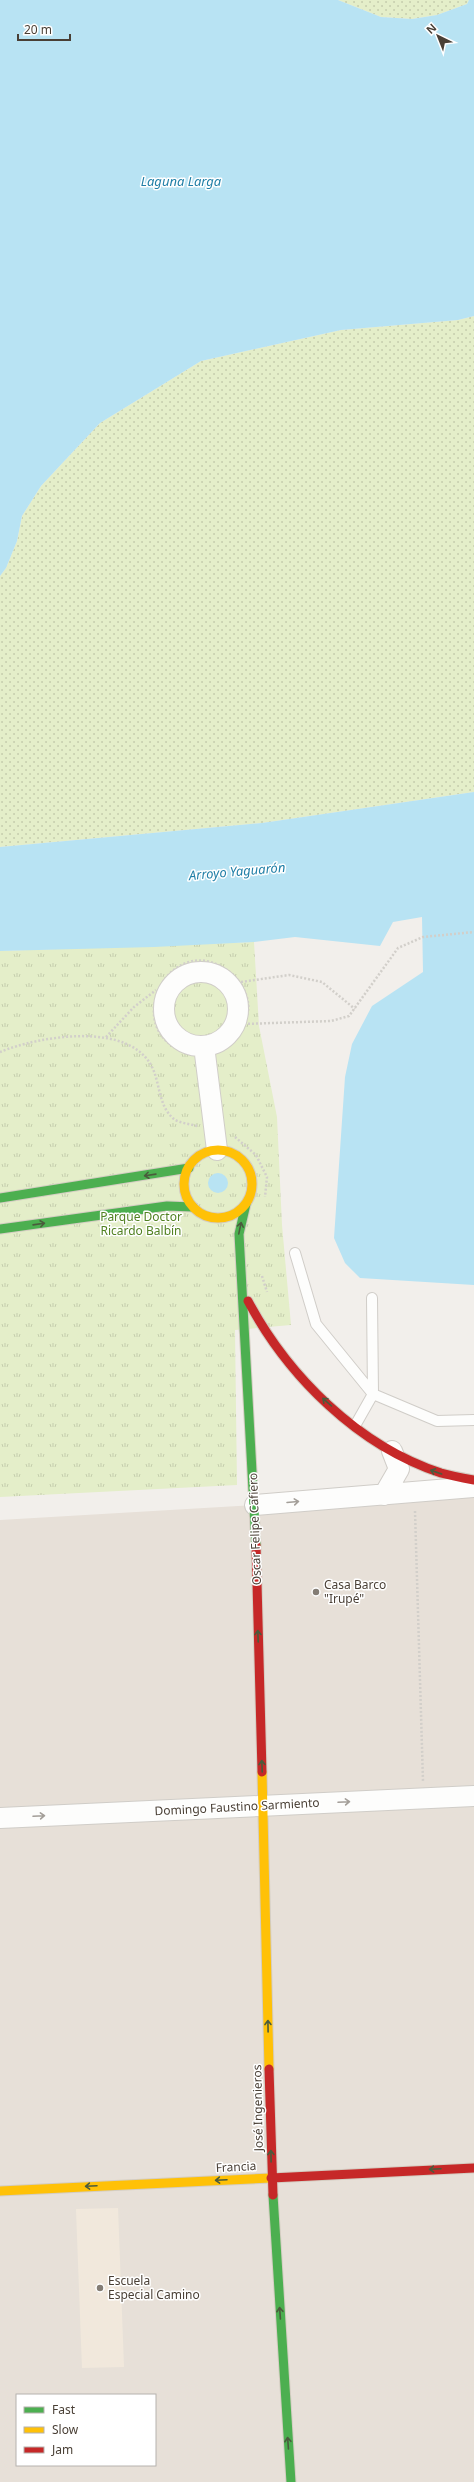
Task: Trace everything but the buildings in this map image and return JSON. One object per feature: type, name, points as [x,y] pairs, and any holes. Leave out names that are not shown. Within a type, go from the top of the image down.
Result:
[{"type":"street","points":[[197,1050],[217,1150]]},
{"type":"street","points":[[0,1229],[167,1206],[193,1207],[207,1216],[215,1218],[228,1216],[240,1210],[246,1204],[252,1184],[248,1168],[238,1156],[228,1151],[217,1150],[200,1155],[189,1168],[185,1178],[184,1188],[193,1207]]},
{"type":"street","points":[[0,1198],[189,1168]]},
{"type":"street","name":"Oscar Felipe Cafiero","points":[[246,1204],[239,1234],[244,1290],[255,1505],[263,1805]]},
{"type":"street","name":"Oscar Felipe Cafiero","points":[[207,1216],[213,1219],[225,1231],[240,1253]]},
{"type":"street","points":[[244,1290],[265,1336],[299,1376],[356,1424],[392,1451],[435,1472],[474,1480]]},
{"type":"street","points":[[384,1495],[399,1469],[392,1451]]},
{"type":"street","points":[[255,1505],[474,1487]]},
{"type":"street","name":"Domingo Faustino Sarmiento","points":[[0,1818],[474,1796]]},
{"type":"street","name":"José Ingenieros","points":[[263,1805],[272,2177],[291,2482]]},
{"type":"street","name":"Francia","points":[[0,2190],[474,2168]]},
{"type":"lane","points":[[295,1253],[316,1324],[373,1394],[436,1421],[474,1420]]},
{"type":"lane","points":[[356,1424],[373,1394],[372,1298]]},
{"type":"path","points":[[244,1024],[331,1021],[350,1016],[398,948],[423,937],[474,932]]},
{"type":"path","points":[[106,1037],[134,1007],[156,990],[172,969],[196,960],[222,965],[241,982],[249,1010],[242,1032],[223,1050],[224,1057]]},
{"type":"path","points":[[241,982],[289,975],[322,982],[355,1009]]},
{"type":"path","points":[[156,990],[153,1012],[160,1033],[176,1049],[197,1050]]},
{"type":"path","points":[[0,1052],[28,1043],[82,1037],[106,1037],[120,1040],[139,1051],[153,1068],[165,1107],[174,1119],[200,1128]]},
{"type":"path","points":[[234,1132],[235,1139],[256,1155],[267,1178],[265,1200]]},
{"type":"path","points":[[262,1274],[268,1296]]},
{"type":"path","points":[[415,1492],[423,1798]]},
{"type":"shaded area","points":[[474,1487],[474,2482],[0,2482],[0,1520],[255,1505]]},
{"type":"shaded area","name":"Escuela Especial Camino","points":[[118,2208],[124,2367],[82,2368],[76,2209]]},
{"type":"green space","points":[[338,0],[469,0],[467,4],[437,15],[412,19],[381,17]]},
{"type":"green space","points":[[474,316],[474,792],[262,823],[0,847],[0,576],[6,568],[17,541],[22,516],[41,486],[100,423],[201,361],[341,330],[458,320]]},
{"type":"green space","name":"Parque Doctor Ricardo Balbín","points":[[254,942],[259,1026],[277,1117],[282,1225],[291,1325],[235,1330],[237,1485],[0,1497],[0,951]]},
{"type":"water","name":"Laguna Larga","points":[[0,0],[338,0],[381,17],[412,19],[437,15],[467,4],[469,0],[474,0],[474,316],[458,320],[341,330],[201,361],[100,423],[69,456],[41,486],[22,516],[17,541],[6,568],[0,576]]},
{"type":"water","name":"Arroyo Yaguarón","points":[[474,792],[474,1285],[360,1278],[345,1263],[334,1238],[345,1077],[352,1044],[372,1006],[423,972],[422,917],[393,922],[380,946],[295,937],[254,942],[154,947],[0,951],[0,847],[262,823]]},
{"type":"water","points":[[218,1173],[225,1176],[228,1183],[225,1190],[218,1193],[211,1190],[208,1183],[211,1176]]},
{"type":"traffic: fast","points":[[0,1198],[189,1168]]},
{"type":"traffic: fast","points":[[246,1204],[239,1234],[256,1545]]},
{"type":"traffic: fast","points":[[0,1229],[167,1206],[193,1207]]},
{"type":"traffic: fast","points":[[273,2195],[291,2482]]},
{"type":"traffic: slow","points":[[218,1150],[231,1153],[242,1160],[249,1171],[252,1184],[249,1197],[242,1208],[231,1215],[218,1218],[205,1215],[194,1208],[187,1197],[184,1184],[187,1171],[194,1160],[205,1153],[218,1150]]},
{"type":"traffic: slow","points":[[262,1772],[269,2069]]},
{"type":"traffic: slow","points":[[0,2191],[271,2178]]},
{"type":"traffic: jam","points":[[248,1301],[264,1329],[283,1356],[328,1405],[354,1426],[381,1445],[411,1461],[441,1473],[474,1480]]},
{"type":"traffic: jam","points":[[256,1545],[262,1772]]},
{"type":"traffic: jam","points":[[269,2069],[273,2195]]},
{"type":"traffic: jam","points":[[271,2178],[474,2168]]},
{"type":"place","name":"Casa Barco \"Irupé\"","points":[[316,1592]]},
{"type":"place","name":"Escuela Especial Camino","points":[[100,2288]]}]
